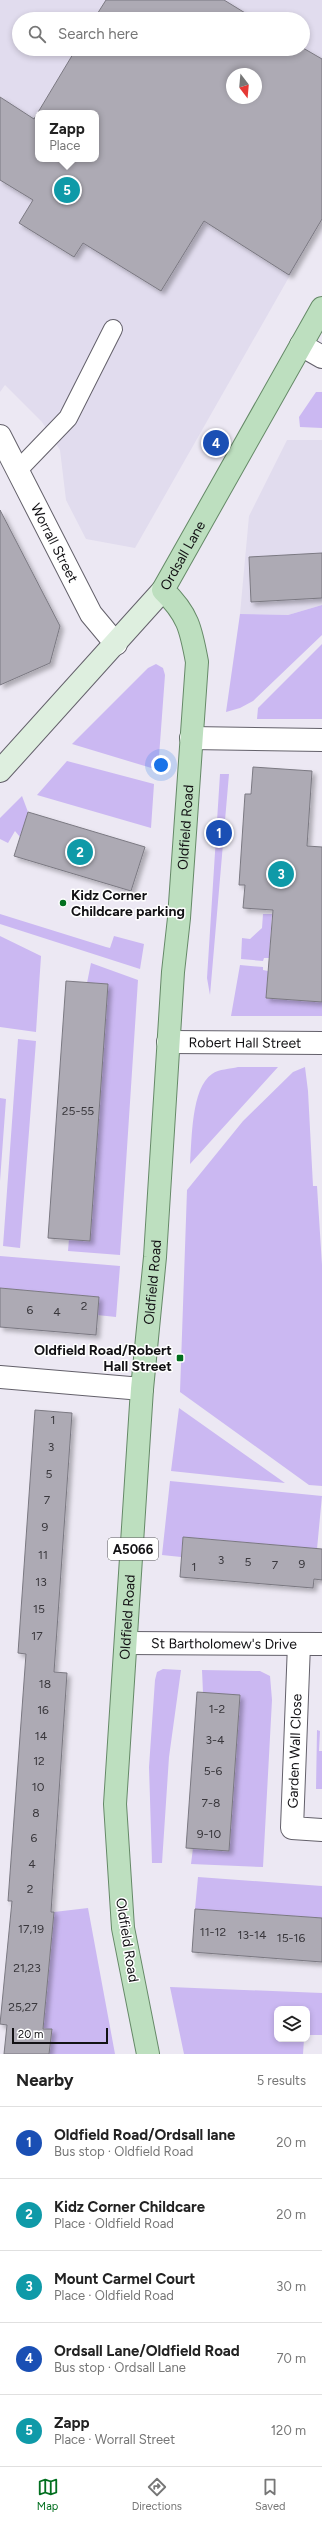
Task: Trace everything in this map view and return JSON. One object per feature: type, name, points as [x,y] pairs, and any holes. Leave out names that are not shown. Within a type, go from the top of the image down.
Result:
[{"type":"main road","name":"Ordsall Lane","points":[[0,771],[116,644],[163,590],[322,308]]},
{"type":"main road","name":"Oldfield Road","points":[[148,2054],[130,1968],[119,1889],[115,1804],[142,1389],[155,1257],[168,1042],[197,662],[193,640],[179,605],[163,590]]},
{"type":"street","points":[[301,345],[322,357]]},
{"type":"street","name":"Worrall Street","points":[[0,436],[91,614],[116,644]]},
{"type":"street","points":[[191,738],[322,740]]},
{"type":"street","name":"Robert Hall Street","points":[[168,1042],[322,1043]]},
{"type":"street","points":[[0,1377],[142,1389]]},
{"type":"street","name":"St Bartholomew's Drive","points":[[126,1643],[322,1644]]},
{"type":"street","name":"Garden Wall Close","points":[[299,1644],[292,1828],[322,1830]]},
{"type":"lane","points":[[18,470],[68,418],[112,329]]},
{"type":"shaded area","points":[[0,0],[322,0],[322,219],[135,548],[86,539],[66,500],[60,450],[42,422],[5,385],[0,392]]},
{"type":"shaded area","points":[[316,392],[322,392],[322,428],[300,427],[299,417]]},
{"type":"shaded area","points":[[287,440],[322,440],[322,605],[288,615],[240,614],[249,516]]},
{"type":"shaded area","points":[[322,605],[322,635],[253,701],[240,708],[226,712],[240,614],[288,615]]},
{"type":"shaded area","points":[[322,644],[322,719],[257,719],[258,708]]},
{"type":"shaded area","points":[[156,664],[163,668],[165,675],[158,770],[72,744],[148,668]]},
{"type":"shaded area","points":[[67,761],[154,784],[151,828],[37,795]]},
{"type":"shaded area","points":[[220,774],[229,774],[210,995],[207,978]]},
{"type":"shaded area","points":[[22,796],[28,812],[20,837],[15,831],[8,843],[0,839],[0,818]]},
{"type":"shaded area","points":[[0,914],[110,948],[114,936],[144,944],[140,969],[0,924]]},
{"type":"shaded area","points":[[263,914],[272,914],[269,958],[264,958],[263,961],[241,959],[242,938],[250,939],[262,928]]},
{"type":"shaded area","points":[[0,936],[41,956],[36,1032],[0,1027]]},
{"type":"shaded area","points":[[91,963],[138,980],[120,1255],[68,1251],[69,1239],[90,1241],[108,984],[87,983]]},
{"type":"shaded area","points":[[240,965],[263,967],[263,970],[268,971],[266,998],[322,1002],[322,1016],[231,1016]]},
{"type":"shaded area","points":[[18,1039],[36,1041],[20,1248],[3,1246]]},
{"type":"shaded area","points":[[238,1067],[278,1067],[190,1164],[192,1129],[196,1102],[200,1091],[205,1081],[215,1072]]},
{"type":"shaded area","points":[[305,1067],[308,1091],[313,1186],[317,1186],[322,1265],[322,1486],[309,1485],[180,1392],[187,1190],[243,1121],[293,1072]]},
{"type":"shaded area","points":[[0,1098],[6,1099],[0,1181]]},
{"type":"shaded area","points":[[0,1256],[120,1266],[116,1317],[97,1315],[98,1297],[0,1288]]},
{"type":"shaded area","points":[[179,1408],[285,1483],[171,1471]]},
{"type":"shaded area","points":[[170,1481],[322,1496],[317,1549],[183,1537],[181,1557],[162,1555]]},
{"type":"shaded area","points":[[163,1669],[181,1670],[169,1757],[162,1863],[152,1863],[149,1767],[155,1680],[157,1672]]},
{"type":"shaded area","points":[[202,1670],[260,1671],[270,1676],[272,1700],[263,1867],[191,1864],[193,1848],[229,1850],[240,1696],[203,1693]]},
{"type":"shaded area","points":[[317,1730],[320,1731],[319,1751],[322,1751],[322,1789],[316,1789]]},
{"type":"shaded area","points":[[198,1877],[322,1886],[322,1918],[195,1909]]},
{"type":"shaded area","points":[[88,1908],[115,2054],[49,2054],[52,2030],[43,2028],[54,1912]]},
{"type":"shaded area","points":[[170,1987],[322,1993],[322,2035],[310,2035],[310,2006],[274,2006],[274,2042],[304,2042],[303,2054],[184,2054]]},
{"type":"building","points":[[106,0],[224,0],[244,12],[98,12]]},
{"type":"building","points":[[310,52],[322,59],[322,219],[289,275],[204,221],[161,291],[83,243],[74,257],[19,223],[33,200],[0,180],[0,97],[34,119],[35,117],[35,162],[99,162],[99,110],[39,110],[72,56],[310,56]]},
{"type":"building","points":[[0,510],[60,626],[50,663],[0,685]]},
{"type":"building","points":[[322,553],[322,598],[251,602],[249,557]]},
{"type":"building","points":[[253,767],[312,771],[307,846],[322,847],[322,1002],[266,998],[273,910],[243,908],[245,885],[239,885],[245,794],[251,794]]},
{"type":"building","points":[[28,812],[145,847],[131,891],[14,856]]},
{"type":"building","points":[[66,981],[108,984],[90,1241],[48,1238]]},
{"type":"building","points":[[0,1288],[99,1297],[96,1335],[0,1327]]},
{"type":"building","points":[[35,1410],[72,1413],[54,1672],[67,1673],[51,1912],[54,1912],[43,2029],[52,2029],[49,2054],[4,2054],[7,2025],[0,2024],[12,1901],[8,1901],[26,1654],[18,1653]]},
{"type":"building","points":[[183,1537],[322,1549],[322,1580],[314,1579],[313,1588],[180,1577]]},
{"type":"building","points":[[197,1692],[240,1695],[229,1851],[186,1848]]},
{"type":"building","points":[[195,1909],[322,1918],[322,1962],[192,1952]]},
{"type":"place","name":"Zapp","points":[[67,190]]},
{"type":"place","name":"Ordsall Lane/Oldfield Road","points":[[216,443]]},
{"type":"place","name":"Oldfield Road/Ordsall lane","points":[[219,833]]},
{"type":"place","name":"Kidz Corner Childcare","points":[[80,852]]},
{"type":"place","name":"Mount Carmel Court","points":[[281,874]]},
{"type":"place","name":"Kidz Corner Childcare parking","points":[[63,903]]},
{"type":"place","name":"Oldfield Road/Robert Hall Street","points":[[180,1358]]}]
